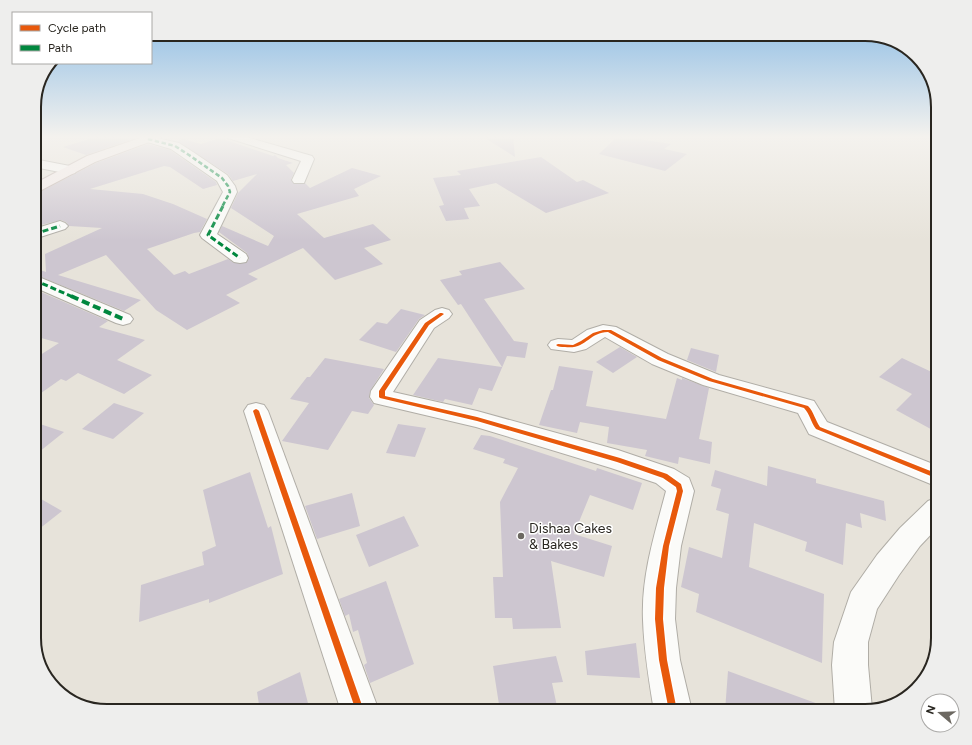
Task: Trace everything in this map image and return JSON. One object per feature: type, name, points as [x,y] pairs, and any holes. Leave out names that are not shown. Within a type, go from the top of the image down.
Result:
[{"type":"main road","points":[[41,186],[69,171]]},
{"type":"street","points":[[211,171],[222,178],[228,186],[230,192],[208,235],[240,258]]},
{"type":"street","points":[[299,180],[303,171]]},
{"type":"street","points":[[41,232],[60,226]]},
{"type":"street","points":[[41,283],[123,319]]},
{"type":"street","points":[[442,314],[432,319],[422,330],[382,391],[382,397],[477,419],[576,448],[653,472],[673,481],[679,486],[680,491],[666,546],[660,588],[659,611],[663,660],[672,704]]},
{"type":"street","points":[[558,345],[574,346],[593,334],[603,331],[616,334],[638,348],[660,359],[711,380],[806,407],[812,413],[812,420],[818,428],[931,473]]},
{"type":"street","points":[[256,411],[358,704]]},
{"type":"street","points":[[853,704],[850,665],[851,642],[862,602],[910,537],[931,516]]},
{"type":"building","points":[[81,171],[149,171],[90,189],[143,194],[173,204],[207,219],[200,232],[147,249],[174,275],[185,271],[189,274],[228,259],[234,263],[246,263],[249,259],[247,253],[219,232],[222,226],[268,246],[274,236],[231,208],[238,193],[257,174],[233,181],[228,174],[223,171],[292,171],[294,173],[291,179],[294,184],[305,183],[310,188],[346,171],[362,171],[381,176],[354,189],[359,196],[297,214],[324,238],[373,224],[391,240],[364,248],[383,264],[335,280],[303,248],[248,274],[258,279],[226,295],[240,303],[187,330],[156,310],[106,255],[58,275],[141,300],[124,311],[41,277],[41,270],[46,272],[45,254],[102,228],[69,226],[66,222],[61,220],[41,225],[41,191]]},
{"type":"building","points":[[176,171],[200,171],[216,182],[217,185],[203,189]]},
{"type":"building","points":[[457,171],[561,171],[577,182],[583,180],[609,193],[546,213],[496,183],[469,189],[480,206],[464,208],[469,219],[446,221],[439,206],[444,205],[433,178],[461,175]]},
{"type":"building","points":[[500,262],[525,289],[484,299],[514,341],[528,343],[525,358],[507,356],[492,391],[479,388],[472,405],[445,399],[443,402],[413,395],[438,358],[502,367],[461,304],[458,305],[440,280],[462,275],[459,271]]},
{"type":"building","points":[[41,292],[108,321],[99,327],[145,340],[117,360],[152,375],[124,394],[78,373],[66,381],[61,379],[41,393],[41,355],[59,343],[41,338]]},
{"type":"building","points":[[401,309],[425,315],[419,319],[396,352],[359,340],[377,322],[387,324]]},
{"type":"building","points":[[620,347],[637,357],[613,373],[596,362]]},
{"type":"building","points":[[691,348],[719,355],[716,372],[687,360]]},
{"type":"building","points":[[325,358],[384,369],[370,391],[369,398],[374,405],[368,414],[352,411],[328,450],[282,441],[309,403],[290,399],[307,377],[310,377]]},
{"type":"building","points":[[902,358],[931,372],[931,429],[896,410],[912,394],[879,377]]},
{"type":"building","points":[[559,366],[593,371],[586,406],[666,419],[677,378],[682,380],[682,378],[709,388],[699,439],[712,442],[710,464],[679,457],[678,464],[645,456],[647,450],[607,443],[609,427],[580,422],[577,433],[539,425],[551,390],[553,390]]},
{"type":"building","points":[[114,403],[144,413],[113,439],[82,429]]},
{"type":"building","points":[[41,424],[64,432],[41,450]]},
{"type":"building","points":[[398,424],[426,428],[415,457],[386,453]]},
{"type":"building","points":[[481,435],[490,436],[596,471],[597,468],[642,483],[633,510],[590,495],[574,534],[612,546],[604,577],[551,561],[561,628],[513,629],[512,618],[495,618],[493,577],[503,577],[500,502],[518,468],[503,463],[505,459],[473,449]]},
{"type":"building","points":[[768,466],[816,479],[816,483],[884,501],[886,521],[860,513],[862,528],[846,523],[843,565],[805,551],[807,542],[754,523],[749,567],[824,594],[822,663],[696,612],[699,594],[681,587],[689,547],[722,558],[729,514],[716,510],[721,489],[711,486],[715,470],[767,486]]},
{"type":"building","points":[[250,472],[268,528],[271,526],[283,574],[209,603],[209,599],[139,622],[141,585],[204,565],[202,552],[216,546],[203,490]]},
{"type":"building","points":[[352,493],[360,526],[317,539],[305,506]]},
{"type":"building","points":[[41,499],[62,511],[41,528]]},
{"type":"building","points":[[404,516],[419,546],[369,567],[356,535]]},
{"type":"building","points":[[386,581],[414,664],[370,683],[364,665],[367,663],[358,630],[353,632],[349,614],[345,616],[339,599]]},
{"type":"building","points":[[636,643],[640,678],[587,675],[585,651]]},
{"type":"building","points":[[556,656],[563,682],[552,683],[556,704],[499,704],[493,666]]},
{"type":"building","points":[[728,671],[818,704],[726,704]]},
{"type":"building","points":[[300,672],[308,704],[259,704],[257,692]]},
{"type":"marked path","points":[[212,171],[222,178],[228,186],[230,192],[208,235],[240,258]]},
{"type":"marked path","points":[[41,232],[60,226]]},
{"type":"marked path","points":[[41,283],[123,319]]},
{"type":"cycle path","points":[[442,314],[427,324],[382,391],[382,397],[477,419],[618,460],[665,476],[679,486],[680,491],[666,546],[660,588],[659,619],[663,660],[672,704]]},
{"type":"cycle path","points":[[558,345],[574,346],[598,332],[609,331],[660,359],[711,380],[806,407],[818,428],[931,474]]},
{"type":"cycle path","points":[[256,411],[358,704]]},
{"type":"place","name":"Dishaa Cakes & Bakes","points":[[521,536]]}]
